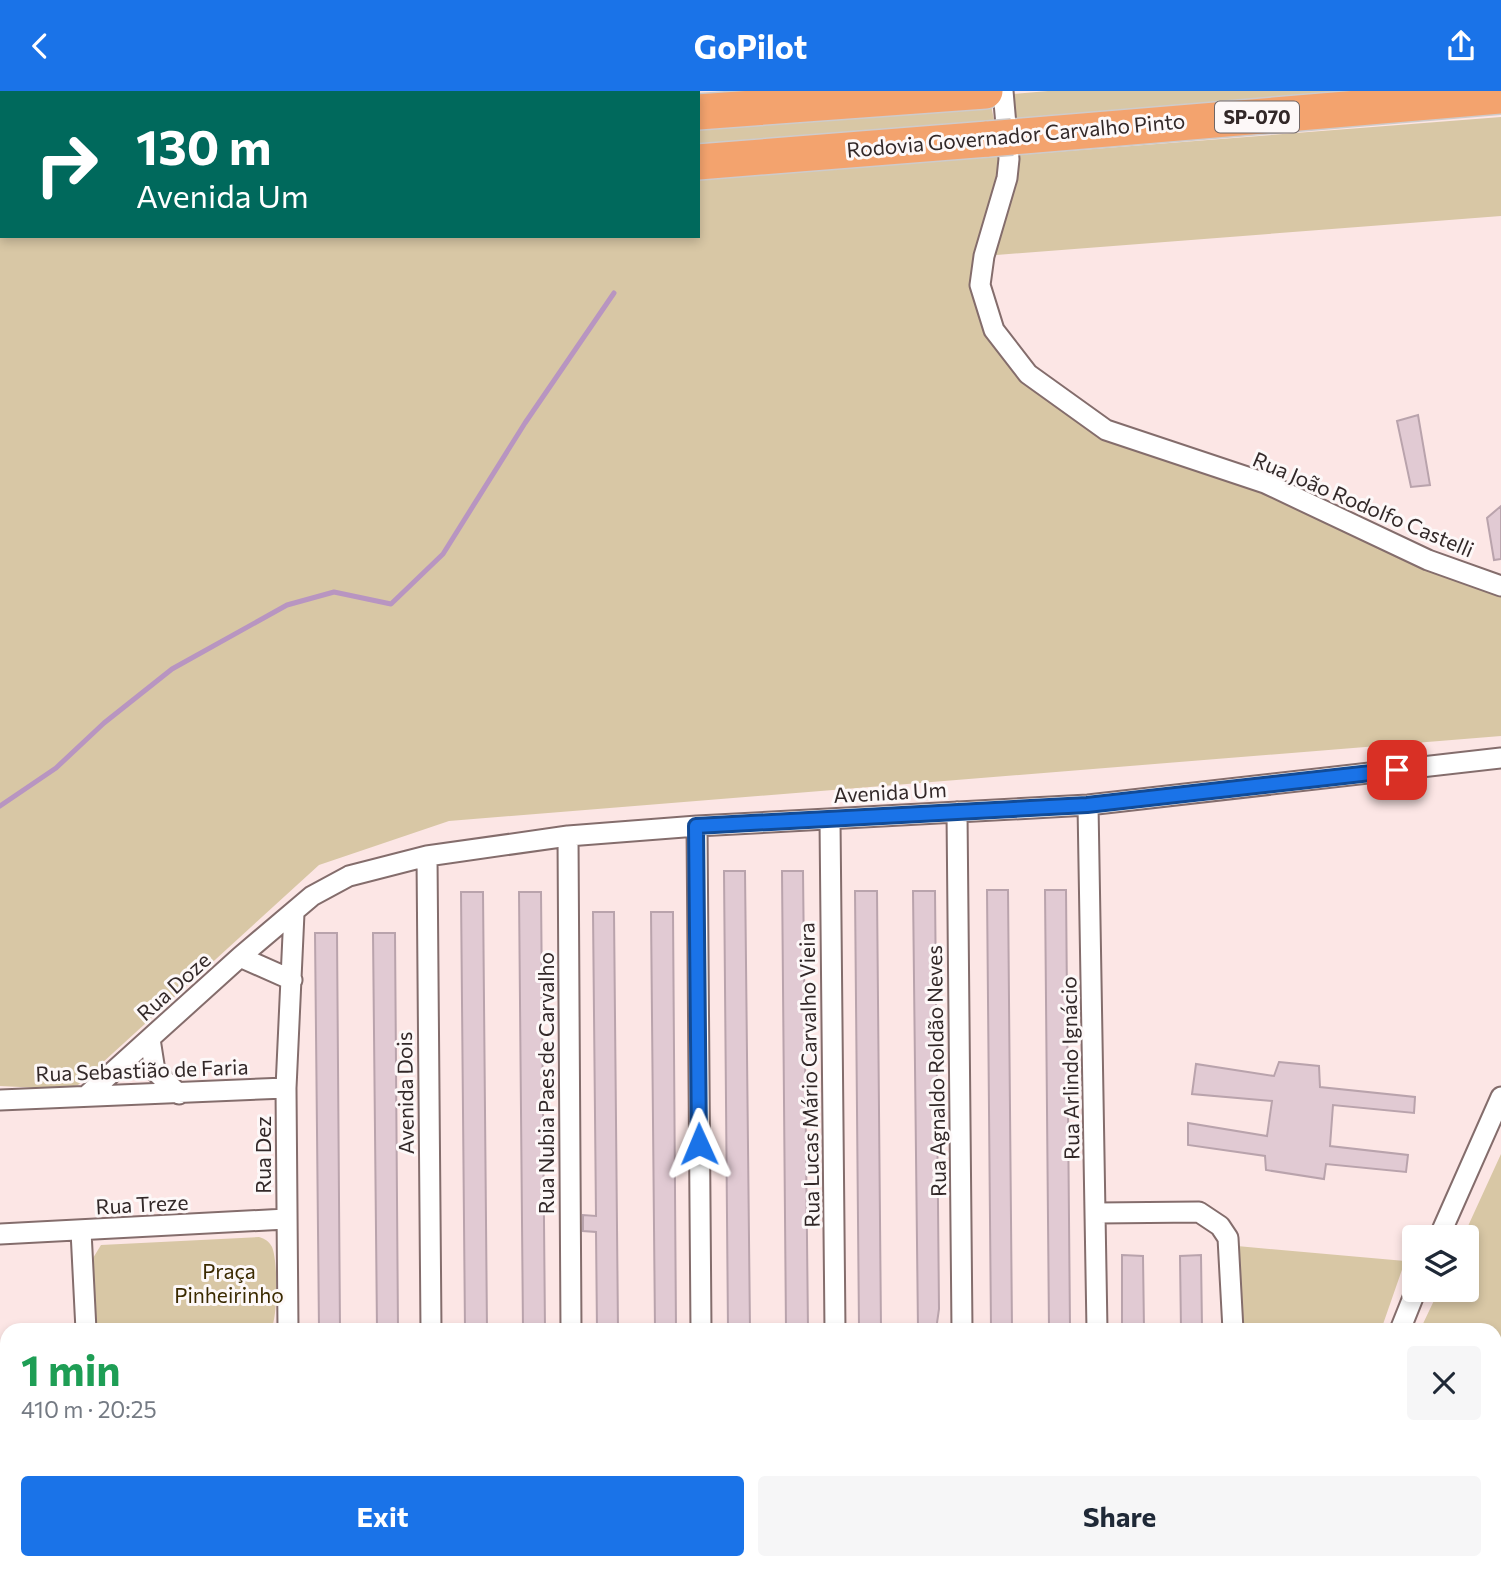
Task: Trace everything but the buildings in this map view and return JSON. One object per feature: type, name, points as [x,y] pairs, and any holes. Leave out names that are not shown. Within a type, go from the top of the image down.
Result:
[{"type":"highway","points":[[700,112],[985,91]]},
{"type":"highway","name":"Rodovia Governador Carvalho Pinto","points":[[700,162],[1501,96]]},
{"type":"street","name":"Rua João Rodolfo Castelli","points":[[1003,91],[1009,159],[1007,178],[984,256],[980,285],[994,330],[1028,374],[1106,430],[1265,483],[1428,560],[1501,586]]},
{"type":"street","name":"Avenida Um","points":[[294,912],[333,882],[427,856],[568,836],[696,826],[1087,805],[1501,758]]},
{"type":"street","name":"Rua Arlindo Ignácio","points":[[1087,805],[1098,1213],[1097,1323]]},
{"type":"street","name":"Rua Agnaldo Roldão Neves","points":[[957,812],[962,1323]]},
{"type":"street","name":"Rua Lucas Mário Carvalho Vieira","points":[[830,820],[835,1323]]},
{"type":"street","points":[[696,826],[701,1323]]},
{"type":"street","name":"Rua Nubia Paes de Carvalho","points":[[568,836],[571,1323]]},
{"type":"street","name":"Avenida Dois","points":[[427,856],[431,1323]]},
{"type":"street","name":"Rua Doze","points":[[86,1096],[294,912]]},
{"type":"street","name":"Rua Dez","points":[[288,1323],[286,1088],[294,912]]},
{"type":"street","points":[[240,957],[292,980]]},
{"type":"street","points":[[150,1039],[156,1071],[164,1083],[179,1094]]},
{"type":"street","name":"Rua Sebastião de Faria","points":[[0,1100],[286,1088]]},
{"type":"street","points":[[1444,1225],[1501,1097]]},
{"type":"street","points":[[1098,1213],[1199,1212],[1220,1226],[1228,1238],[1233,1323]]},
{"type":"street","name":"Rua Treze","points":[[0,1234],[286,1219]]},
{"type":"street","points":[[81,1231],[86,1323]]},
{"type":"street","points":[[1403,1323],[1411,1302]]},
{"type":"green space","points":[[1048,91],[1365,91],[1014,119],[1012,94]]},
{"type":"green space","points":[[989,95],[994,120],[700,148],[700,118]]},
{"type":"green space","points":[[1501,117],[1501,216],[984,256],[985,308],[1071,415],[1228,472],[1501,590],[1501,736],[449,821],[319,865],[78,1085],[61,1089],[0,1086],[0,238],[700,238],[700,180]]},
{"type":"green space","points":[[1501,1154],[1501,1323],[1423,1323],[1433,1302],[1479,1302],[1479,1225],[1468,1225]]},
{"type":"green space","name":"Praça Pinheirinho","points":[[259,1237],[271,1245],[274,1254],[276,1302],[273,1323],[94,1323],[90,1263],[101,1245]]},
{"type":"green space","points":[[1237,1246],[1402,1261],[1402,1270],[1383,1323],[1239,1323]]},
{"type":"waterway","points":[[0,806],[56,768],[104,723],[172,669],[287,605],[334,592],[391,604],[443,554],[525,423],[614,293]]},
{"type":"route","points":[[699,1144],[696,826],[1087,805],[1397,770]]}]
